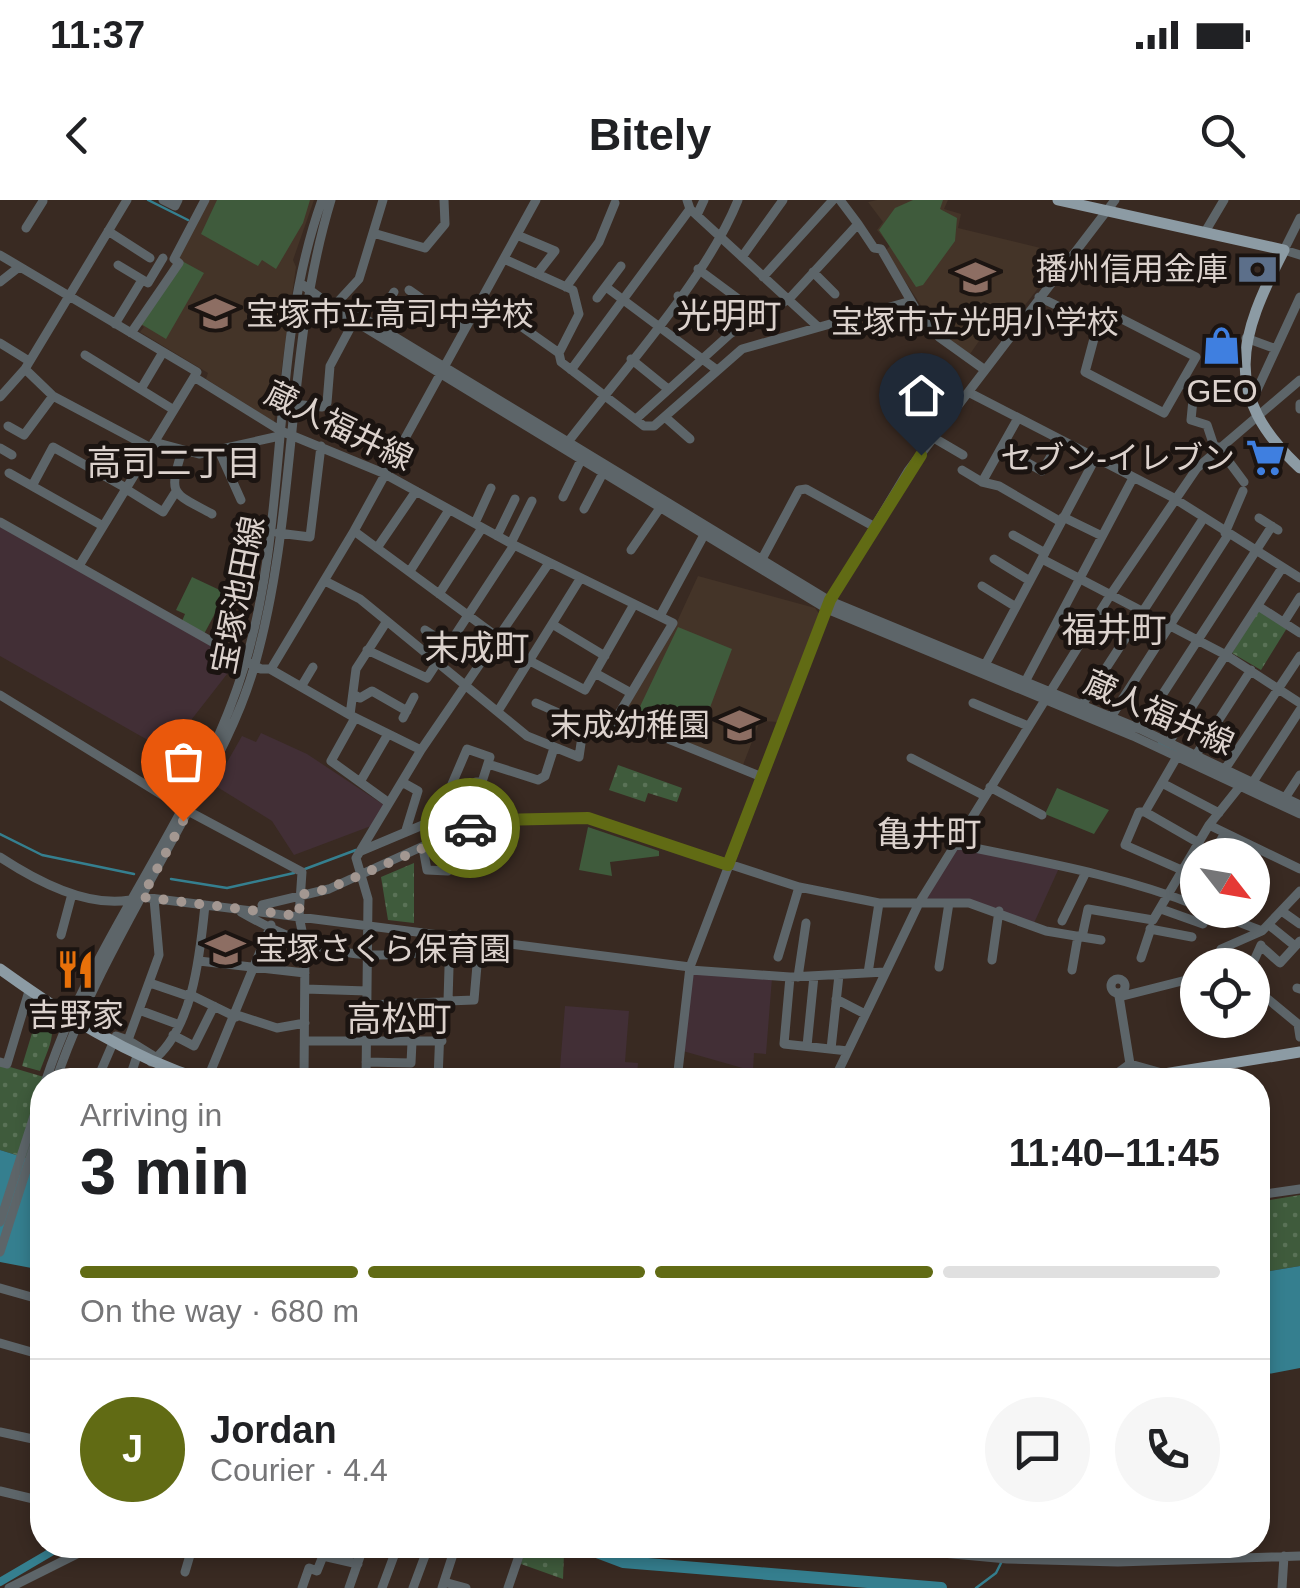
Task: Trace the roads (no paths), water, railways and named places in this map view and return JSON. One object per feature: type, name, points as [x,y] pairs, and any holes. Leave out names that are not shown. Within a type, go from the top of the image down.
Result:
[{"type":"main road","points":[[1066,201],[1284,250],[1254,308],[1246,338],[1253,410],[1300,468]]},
{"type":"main road","points":[[1,975],[137,1056],[174,1068]]},
{"type":"main road","points":[[1201,1068],[1300,1052]]},
{"type":"street","points":[[26,228],[42,200],[56,210]]},
{"type":"street","points":[[0,397],[27,365],[127,200]]},
{"type":"street","points":[[163,200],[176,206],[178,200]]},
{"type":"street","points":[[131,333],[178,263],[174,259],[205,200]]},
{"type":"street","points":[[59,1068],[71,1019],[142,897],[250,664],[304,285],[322,200]]},
{"type":"street","name":"宝塚池田線","points":[[250,664],[278,533],[282,433],[292,404],[304,285],[331,200]]},
{"type":"street","points":[[335,305],[359,279],[382,200]]},
{"type":"street","points":[[374,233],[424,248],[444,224],[444,200]]},
{"type":"street","points":[[270,669],[354,532],[536,200]]},
{"type":"street","points":[[571,370],[691,208],[704,200]]},
{"type":"street","points":[[568,442],[698,270],[721,237],[738,200]]},
{"type":"street","points":[[742,257],[783,200]]},
{"type":"street","points":[[764,277],[836,200],[874,248],[880,249],[938,337],[985,370]]},
{"type":"street","points":[[678,1068],[690,969],[828,605],[934,438],[1115,200]]},
{"type":"street","points":[[1205,232],[1224,200]]},
{"type":"street","points":[[566,287],[599,242],[615,203]]},
{"type":"street","points":[[691,208],[816,324]]},
{"type":"street","points":[[1300,218],[1284,250],[1300,255]]},
{"type":"street","points":[[636,419],[730,334],[789,299],[858,224]]},
{"type":"street","points":[[108,231],[150,258]]},
{"type":"street","points":[[517,235],[555,251],[537,274]]},
{"type":"street","name":"蔵人福井線","points":[[0,255],[197,372],[194,377],[282,433],[383,474],[580,579],[673,623],[631,693]]},
{"type":"street","points":[[118,265],[148,283],[163,258]]},
{"type":"street","points":[[504,259],[573,290],[580,314],[559,353]]},
{"type":"street","points":[[0,282],[19,266]]},
{"type":"street","points":[[597,298],[622,266]]},
{"type":"street","points":[[698,270],[760,315]]},
{"type":"street","points":[[813,272],[835,294]]},
{"type":"street","points":[[115,324],[142,280]]},
{"type":"street","points":[[304,285],[374,324],[660,508],[762,559],[828,605]]},
{"type":"street","points":[[606,287],[717,370]]},
{"type":"street","points":[[409,290],[464,328]]},
{"type":"street","points":[[374,324],[394,292]]},
{"type":"street","points":[[678,296],[730,334]]},
{"type":"street","points":[[1039,296],[1091,322],[1098,320],[1116,316],[1196,357],[1164,413],[1085,372],[1098,320]]},
{"type":"street","points":[[1253,410],[1300,297]]},
{"type":"street","points":[[508,316],[559,353],[571,370],[604,395],[636,419],[654,426],[742,349],[816,324],[912,301]]},
{"type":"street","points":[[335,305],[354,321],[568,442],[695,524],[704,534],[828,605],[1180,752],[1246,782],[1300,814]]},
{"type":"street","points":[[292,404],[322,407],[327,403],[330,366],[354,321]]},
{"type":"street","points":[[1246,338],[1276,349]]},
{"type":"street","points":[[0,343],[27,365],[53,396],[153,445],[182,451],[218,451],[282,433]]},
{"type":"street","points":[[141,390],[163,352]]},
{"type":"street","points":[[85,354],[174,410]]},
{"type":"street","points":[[631,359],[668,389]]},
{"type":"street","points":[[79,566],[194,377]]},
{"type":"street","points":[[840,1068],[918,902],[1111,594],[1216,448],[1253,410],[1300,380]]},
{"type":"street","points":[[1111,717],[1226,534],[1243,486],[1216,448],[1208,425],[1191,420],[1194,389],[1182,383]]},
{"type":"street","points":[[970,393],[1132,478],[1300,578]]},
{"type":"street","points":[[8,426],[24,435],[53,396]]},
{"type":"street","points":[[665,417],[690,439]]},
{"type":"street","points":[[982,482],[1018,418]]},
{"type":"street","points":[[261,441],[264,420]]},
{"type":"street","points":[[934,438],[963,455]]},
{"type":"street","points":[[1002,448],[1042,471],[1060,440]]},
{"type":"street","points":[[278,533],[310,537],[321,446]]},
{"type":"street","points":[[32,486],[53,447],[163,512],[174,494],[172,486],[182,451]]},
{"type":"street","points":[[0,448],[12,454]]},
{"type":"street","points":[[218,451],[241,500]]},
{"type":"street","points":[[984,665],[1095,459]]},
{"type":"street","points":[[563,497],[582,460]]},
{"type":"street","points":[[962,470],[1102,536]]},
{"type":"street","points":[[9,473],[103,526]]},
{"type":"street","points":[[584,509],[603,473]]},
{"type":"street","points":[[1025,682],[1132,478]]},
{"type":"street","points":[[440,594],[478,526],[491,488]]},
{"type":"street","points":[[762,559],[799,490],[806,489],[875,526]]},
{"type":"street","points":[[377,548],[416,491]]},
{"type":"street","points":[[174,494],[212,514]]},
{"type":"street","points":[[497,536],[515,499]]},
{"type":"street","points":[[367,650],[428,678],[512,544],[532,501]]},
{"type":"street","points":[[631,550],[660,508]]},
{"type":"street","points":[[410,571],[449,510]]},
{"type":"street","points":[[1140,729],[1275,528],[1259,518]]},
{"type":"street","points":[[1082,705],[1202,519]]},
{"type":"street","points":[[0,522],[250,664],[270,669],[421,750]]},
{"type":"street","points":[[354,532],[530,661],[585,690],[633,606]]},
{"type":"street","points":[[660,616],[704,534]]},
{"type":"street","points":[[1014,534],[1080,578],[1226,654],[1279,688],[1300,707],[1202,838]]},
{"type":"street","points":[[994,559],[1030,582]]},
{"type":"street","points":[[366,1068],[368,898],[356,858],[421,750],[549,563]]},
{"type":"street","points":[[1169,742],[1282,568]]},
{"type":"street","points":[[498,711],[580,579]]},
{"type":"street","points":[[325,581],[360,598],[527,736],[579,757],[584,723]]},
{"type":"street","points":[[982,586],[1016,607]]},
{"type":"street","points":[[1284,622],[1300,596]]},
{"type":"street","name":"蔵人福井線","points":[[828,605],[1025,682],[1047,697],[1082,705],[1140,729],[1169,742],[1180,752],[1196,755],[1300,805]]},
{"type":"street","points":[[1258,606],[1300,633]]},
{"type":"street","points":[[387,621],[356,669],[353,716],[330,761],[389,804]]},
{"type":"street","points":[[552,624],[605,656]]},
{"type":"street","points":[[425,630],[450,646]]},
{"type":"street","points":[[1225,769],[1300,656]]},
{"type":"street","points":[[301,687],[312,667]]},
{"type":"street","points":[[1196,755],[1251,670]]},
{"type":"street","points":[[594,673],[631,693],[608,732]]},
{"type":"street","points":[[384,698],[390,688]]},
{"type":"street","points":[[353,694],[360,698],[372,692],[405,714],[414,697]]},
{"type":"street","points":[[0,695],[184,808],[302,872],[299,916],[305,972],[304,1068]]},
{"type":"street","points":[[536,703],[608,732],[656,734],[762,777]]},
{"type":"street","points":[[973,703],[1028,726]]},
{"type":"street","points":[[360,782],[388,734]]},
{"type":"street","points":[[488,764],[538,780],[545,776],[554,748]]},
{"type":"street","points":[[361,851],[393,841],[396,833],[436,819],[456,768],[467,749],[490,757],[468,806],[445,798]]},
{"type":"street","points":[[1145,812],[1180,752]]},
{"type":"street","points":[[911,758],[1042,814]]},
{"type":"street","points":[[456,768],[479,782],[501,820]]},
{"type":"street","points":[[1285,798],[1300,774]]},
{"type":"street","points":[[402,782],[418,791],[406,830]]},
{"type":"street","points":[[1162,782],[1219,813]]},
{"type":"street","points":[[51,1068],[129,901],[184,808]]},
{"type":"street","points":[[1180,870],[1125,846],[1139,812],[1190,838]]},
{"type":"street","points":[[262,905],[360,876],[444,838],[501,820],[588,818],[799,886],[879,903],[950,903],[998,911],[1046,931],[1101,940]]},
{"type":"street","points":[[1209,825],[1231,838]]},
{"type":"street","points":[[1222,838],[1224,834]]},
{"type":"street","points":[[423,848],[427,870],[448,871],[444,838]]},
{"type":"street","points":[[955,844],[1086,872],[1180,898]]},
{"type":"street","points":[[0,857],[54,891],[72,894],[129,901],[142,897],[368,924],[690,969],[794,977],[884,972]]},
{"type":"street","points":[[1270,858],[1300,869]]},
{"type":"street","points":[[1062,922],[1086,872]]},
{"type":"street","points":[[1141,958],[1152,925],[1180,879]]},
{"type":"street","points":[[778,957],[799,886]]},
{"type":"street","points":[[61,935],[72,894]]},
{"type":"street","points":[[1225,948],[1262,930],[1298,897]]},
{"type":"street","points":[[128,1040],[159,956],[154,899]]},
{"type":"street","points":[[868,973],[879,903]]},
{"type":"street","points":[[939,967],[950,903]]},
{"type":"street","points":[[101,1068],[110,1041],[116,1036],[128,1040],[154,1060],[166,1050],[199,961],[205,905]]},
{"type":"street","points":[[1072,970],[1088,908],[1192,937]]},
{"type":"street","points":[[236,909],[304,946],[332,954],[448,950],[479,942]]},
{"type":"street","points":[[1161,909],[1180,916]]},
{"type":"street","points":[[992,960],[998,911]]},
{"type":"street","points":[[1283,912],[1300,924]]},
{"type":"street","points":[[211,1068],[236,1016],[275,913]]},
{"type":"street","points":[[806,923],[784,1044],[848,1052]]},
{"type":"street","points":[[1258,928],[1298,944],[1280,963],[1262,947],[1262,930]]},
{"type":"street","points":[[439,1068],[450,934]]},
{"type":"street","points":[[366,1005],[474,1000],[479,942]]},
{"type":"street","points":[[199,961],[254,970],[305,972]]},
{"type":"street","points":[[832,1049],[839,975]]},
{"type":"street","points":[[806,1046],[814,976]]},
{"type":"street","points":[[1130,1064],[1119,995],[1180,981]]},
{"type":"street","points":[[150,983],[276,1028],[305,1023]]},
{"type":"street","points":[[305,988],[367,992]]},
{"type":"street","points":[[0,1062],[7,1064],[29,990]]},
{"type":"street","points":[[836,999],[865,1014]]},
{"type":"street","points":[[1270,1001],[1298,1024],[1300,1037]]},
{"type":"street","points":[[140,1010],[175,1029],[194,1046],[214,1006]]},
{"type":"street","points":[[305,1040],[442,1042]]},
{"type":"street","points":[[366,1062],[411,1063],[412,1042]]},
{"type":"street","points":[[133,1068],[137,1056]]},
{"type":"street","points":[[1130,1064],[1144,1068]]},
{"type":"street","points":[[1124,1068],[1130,1064]]},
{"type":"street","points":[[0,1222],[30,1128]]},
{"type":"street","points":[[0,1252],[30,1159]]},
{"type":"street","points":[[1270,1193],[1300,1188]]},
{"type":"street","points":[[0,1288],[30,1297]]},
{"type":"street","points":[[0,1343],[30,1352]]},
{"type":"street","points":[[0,1432],[30,1439]]},
{"type":"street","points":[[0,1491],[30,1498]]},
{"type":"street","points":[[1270,1556],[1300,1556]]},
{"type":"street","points":[[1282,1588],[1284,1556]]},
{"type":"street","points":[[9,1588],[68,1558]]},
{"type":"street","points":[[185,1572],[192,1558]]},
{"type":"street","points":[[302,1588],[309,1568],[317,1571],[322,1558]]},
{"type":"street","points":[[332,1558],[358,1564]]},
{"type":"street","points":[[349,1588],[360,1558]]},
{"type":"street","points":[[382,1588],[393,1558]]},
{"type":"street","points":[[413,1588],[424,1558]]},
{"type":"street","points":[[452,1558],[443,1585],[466,1588]]},
{"type":"street","points":[[508,1588],[518,1558]]},
{"type":"street","points":[[997,1558],[1210,1558]]},
{"type":"water","points":[[0,1150],[30,1159],[30,1268],[0,1262]]},
{"type":"water","points":[[1300,1266],[1300,1368],[1270,1374],[1270,1271]]},
{"type":"waterway","points":[[148,200],[188,220]]},
{"type":"waterway","points":[[964,661],[980,668]]},
{"type":"waterway","points":[[1159,743],[1179,752]]},
{"type":"waterway","points":[[440,822],[490,811]]},
{"type":"waterway","points":[[0,834],[42,855],[134,874]]},
{"type":"waterway","points":[[305,869],[356,850]]},
{"type":"waterway","points":[[171,879],[227,888],[294,873]]},
{"type":"waterway","points":[[0,1582],[41,1558]]},
{"type":"waterway","points":[[612,1558],[623,1562],[941,1588]]},
{"type":"waterway","points":[[976,1588],[996,1573],[1002,1561]]},
{"type":"place","name":"播州信用金庫","points":[[1258,269]]},
{"type":"place","name":"宝塚市立光明小学校","points":[[975,277]]},
{"type":"place","name":"宝塚市立高司中学校","points":[[216,314]]},
{"type":"place","name":"GEO","points":[[1222,346]]},
{"type":"place","name":"セブン-イレブン","points":[[1265,458]]},
{"type":"place","name":"末成幼稚園","points":[[740,725]]},
{"type":"place","name":"宝塚さくら保育園","points":[[225,949]]},
{"type":"place","name":"吉野家","points":[[76,970]]},
{"type":"district","name":"光明町","points":[[729,315]]},
{"type":"district","name":"高司二丁目","points":[[174,462]]},
{"type":"district","name":"福井町","points":[[1114,629]]},
{"type":"district","name":"末成町","points":[[477,647]]},
{"type":"district","name":"亀井町","points":[[929,833]]},
{"type":"district","name":"高松町","points":[[399,1018]]}]
